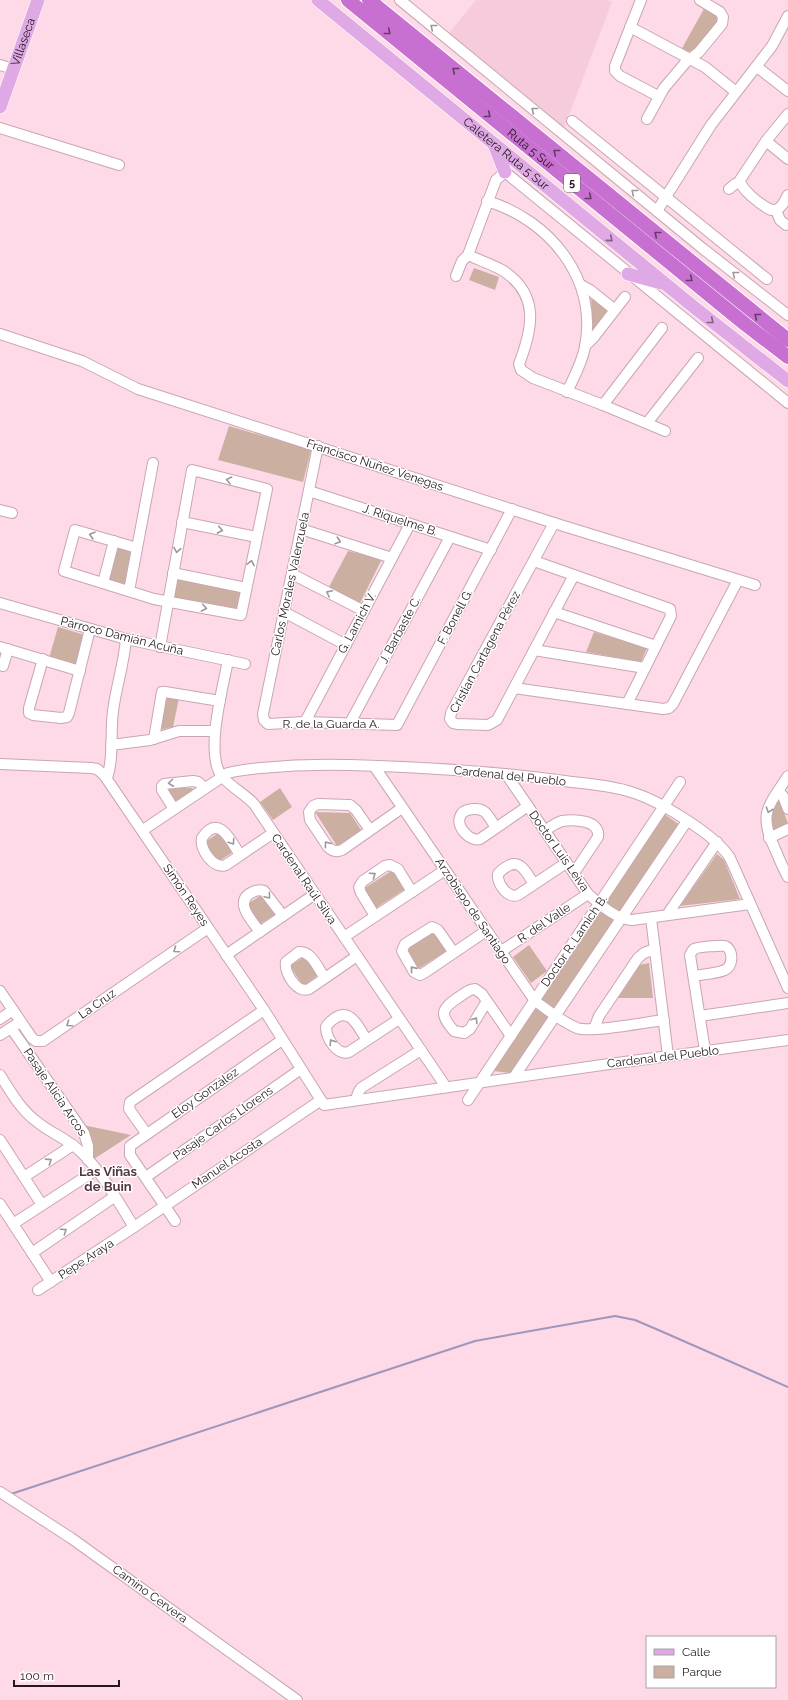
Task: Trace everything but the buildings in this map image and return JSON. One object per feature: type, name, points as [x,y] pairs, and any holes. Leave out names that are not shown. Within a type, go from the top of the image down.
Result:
[{"type":"highway","name":"Ruta 5 Sur","points":[[348,0],[745,324],[788,357]]},
{"type":"highway","name":"Ruta 5 Sur","points":[[369,0],[788,340]]},
{"type":"main road","name":"Villaseca","points":[[0,107],[38,0]]},
{"type":"main road","name":"Caletera Ruta 5 Sur","points":[[318,0],[494,142],[665,284],[788,381]]},
{"type":"main road","points":[[494,142],[505,172]]},
{"type":"main road","points":[[628,274],[665,284]]},
{"type":"street","points":[[400,0],[657,211],[788,316]]},
{"type":"street","points":[[641,0],[615,66],[616,72],[620,76],[658,96]]},
{"type":"street","points":[[647,119],[658,96],[686,62],[692,59],[720,26],[723,20],[720,12],[700,0]]},
{"type":"street","points":[[657,211],[711,125],[772,46],[788,16]]},
{"type":"street","points":[[630,27],[692,59],[705,67],[736,92]]},
{"type":"street","points":[[0,65],[13,69]]},
{"type":"street","points":[[757,67],[788,91]]},
{"type":"street","points":[[729,189],[740,182],[743,174],[766,141],[788,114]]},
{"type":"street","points":[[572,121],[767,279]]},
{"type":"street","points":[[0,128],[119,165]]},
{"type":"street","points":[[766,141],[788,159]]},
{"type":"street","points":[[456,276],[462,261],[468,255],[496,180],[505,172],[628,274],[788,403]]},
{"type":"street","points":[[740,182],[744,190],[768,209],[776,210],[781,207],[788,195]]},
{"type":"street","points":[[487,201],[520,215],[533,223],[552,239],[573,267],[581,285],[587,315],[585,346],[578,370],[567,392]]},
{"type":"street","points":[[776,210],[780,220],[786,225]]},
{"type":"street","points":[[468,255],[494,266],[508,274],[525,293],[529,305],[530,320],[527,343],[518,364],[521,370],[533,378],[647,422],[665,431]]},
{"type":"street","points":[[581,285],[590,290],[615,310]]},
{"type":"street","points":[[585,346],[625,297]]},
{"type":"street","points":[[603,405],[662,328]]},
{"type":"street","name":"Francisco Nuñez Venegas","points":[[0,334],[82,361],[138,389],[554,523],[755,585]]},
{"type":"street","points":[[647,422],[698,358]]},
{"type":"street","name":"Carlos Morales Valenzuela","points":[[266,722],[263,714],[318,446]]},
{"type":"street","points":[[129,591],[153,463]]},
{"type":"street","points":[[137,548],[75,530],[64,571],[168,602],[241,615],[267,490],[192,470],[182,522],[168,602],[160,646]]},
{"type":"street","name":"J. Riquelme B.","points":[[309,491],[491,550]]},
{"type":"street","name":"F. Bonell G.","points":[[397,725],[512,509]]},
{"type":"street","points":[[0,510],[12,513]]},
{"type":"street","points":[[182,522],[257,537]]},
{"type":"street","name":"Cristian Cartagena Pérez","points":[[554,523],[451,713],[451,721],[457,724],[493,724],[499,718],[574,575]]},
{"type":"street","name":"G. Lamich V.","points":[[305,722],[410,524]]},
{"type":"street","points":[[301,529],[392,558]]},
{"type":"street","name":"J. Barbaste C.","points":[[350,723],[450,536]]},
{"type":"street","points":[[103,583],[114,541]]},
{"type":"street","points":[[534,561],[670,610],[672,615],[627,704]]},
{"type":"street","points":[[173,573],[246,588]]},
{"type":"street","points":[[292,574],[364,611]]},
{"type":"street","points":[[514,688],[663,709],[669,708],[673,704],[738,580]]},
{"type":"street","name":"Párroco Damián Acuña","points":[[0,603],[126,639],[245,664]]},
{"type":"street","points":[[284,612],[346,645]]},
{"type":"street","points":[[554,612],[656,646]]},
{"type":"street","points":[[43,659],[29,708],[29,713],[33,715],[62,718],[67,717],[70,713],[90,629]]},
{"type":"street","points":[[107,778],[110,768],[113,710],[123,664],[126,639]]},
{"type":"street","points":[[3,666],[4,648],[80,671]]},
{"type":"street","points":[[534,650],[645,668]]},
{"type":"street","name":"Cardenal Raúl Silva","points":[[228,660],[215,731],[216,765],[227,782],[251,801],[446,1087]]},
{"type":"street","points":[[154,739],[162,692],[220,701]]},
{"type":"street","name":"R. de la Guarda A.","points":[[266,722],[273,724],[305,722],[397,725]]},
{"type":"street","points":[[111,745],[154,739],[179,732],[215,731]]},
{"type":"street","name":"Simón Reyes","points":[[0,764],[91,768],[100,771],[107,778],[264,1010],[322,1102]]},
{"type":"street","name":"Cardenal del Pueblo","points":[[142,830],[222,776],[235,771],[289,765],[374,766],[506,774],[623,789],[647,798],[664,807],[718,842],[730,858],[788,988]]},
{"type":"street","name":"Arzobispo de Santiago","points":[[374,766],[535,1001],[555,1016],[578,1028],[594,1029],[664,1020]]},
{"type":"street","name":"Doctor Luis Leiva","points":[[506,774],[588,894],[600,904],[622,918]]},
{"type":"street","points":[[788,776],[778,791],[767,813],[766,824],[769,838],[788,877]]},
{"type":"street","points":[[174,809],[162,790],[162,786],[164,784],[193,781],[198,782],[205,788]]},
{"type":"street","name":"Doctor R. Lamich B.","points":[[468,1100],[680,782]]},
{"type":"street","points":[[778,791],[783,796],[788,808]]},
{"type":"street","points":[[370,830],[356,810],[350,805],[318,804],[313,806],[309,812],[310,820],[328,847],[334,851],[342,850],[402,808]]},
{"type":"street","points":[[496,828],[528,806]]},
{"type":"street","points":[[545,831],[558,822],[567,821],[592,824],[598,829],[598,837],[574,873]]},
{"type":"street","points":[[514,1077],[687,821]]},
{"type":"street","points":[[769,838],[788,829]]},
{"type":"street","points":[[240,855],[273,832]]},
{"type":"street","points":[[667,916],[718,842]]},
{"type":"street","points":[[534,884],[566,863]]},
{"type":"street","points":[[376,916],[360,893],[359,887],[362,882],[385,866],[390,865],[396,868],[412,892]]},
{"type":"street","points":[[344,937],[445,870]]},
{"type":"street","points":[[260,932],[244,907],[244,900],[247,896],[256,890],[264,891],[282,916]]},
{"type":"street","points":[[226,955],[315,894]]},
{"type":"street","name":"R. del Valle","points":[[500,952],[588,894]]},
{"type":"street","points":[[622,918],[632,920],[651,918],[750,904]]},
{"type":"street","points":[[651,918],[668,1056]]},
{"type":"street","points":[[454,953],[438,930],[432,927],[405,944],[402,951],[414,972],[420,975],[454,953],[486,931]]},
{"type":"street","name":"La Cruz","points":[[0,991],[34,1039],[40,1041],[45,1040],[208,928]]},
{"type":"street","points":[[594,1029],[599,1016],[638,958],[644,953],[655,949]]},
{"type":"street","points":[[324,978],[357,956]]},
{"type":"street","points":[[694,976],[705,1051]]},
{"type":"street","points":[[487,1001],[470,1029],[464,1033],[454,1031],[444,1016],[444,1011],[447,1005],[470,990],[478,990],[487,1001],[511,1036]]},
{"type":"street","points":[[700,1016],[788,1004]]},
{"type":"street","points":[[0,1019],[13,1010]]},
{"type":"street","points":[[146,1133],[129,1109],[130,1102],[264,1010]]},
{"type":"street","points":[[367,1040],[399,1018]]},
{"type":"street","points":[[0,1035],[21,1021]]},
{"type":"street","name":"Pasaje Alicia Arcos","points":[[11,1028],[84,1133],[88,1146],[88,1160]]},
{"type":"street","name":"Eloy González","points":[[146,1177],[130,1155],[130,1148],[134,1142],[282,1040]]},
{"type":"street","name":"Cardenal del Pueblo","points":[[322,1102],[356,1100],[788,1040]]},
{"type":"street","points":[[356,1100],[361,1088],[420,1050]]},
{"type":"street","name":"Pasaje Carlos Llorens","points":[[146,1177],[301,1069]]},
{"type":"street","points":[[0,1075],[15,1099],[28,1115],[73,1145],[88,1160],[134,1227]]},
{"type":"street","name":"Manuel Acosta","points":[[134,1227],[322,1102]]},
{"type":"street","points":[[0,1140],[42,1205]]},
{"type":"street","points":[[24,1177],[73,1145]]},
{"type":"street","points":[[13,1224],[96,1170]]},
{"type":"street","points":[[146,1177],[175,1221]]},
{"type":"street","points":[[32,1252],[114,1198]]},
{"type":"street","points":[[0,1204],[51,1282]]},
{"type":"street","name":"Pepe Araya","points":[[38,1290],[134,1227]]},
{"type":"street","name":"Camino Cervera","points":[[4,1495],[84,1547],[297,1700]]},
{"type":"shaded area","points":[[476,0],[607,0],[612,2],[564,128],[449,33]]},
{"type":"green space","points":[[705,7],[719,14],[719,21],[694,51],[687,52],[681,50]]},
{"type":"green space","points":[[474,268],[499,277],[495,290],[469,280]]},
{"type":"green space","points":[[591,294],[611,309],[592,333]]},
{"type":"green space","points":[[229,426],[311,450],[303,482],[218,460]]},
{"type":"green space","points":[[116,546],[132,549],[128,583],[124,586],[109,581],[107,577]]},
{"type":"green space","points":[[348,551],[382,559],[360,603],[329,587]]},
{"type":"green space","points":[[177,577],[242,589],[238,613],[174,600]]},
{"type":"green space","points":[[58,627],[85,635],[76,665],[49,658]]},
{"type":"green space","points":[[594,632],[647,648],[641,662],[586,652]]},
{"type":"green space","points":[[167,695],[179,698],[173,727],[160,730]]},
{"type":"green space","points":[[171,788],[191,788],[196,790],[175,804],[167,790]]},
{"type":"green space","points":[[280,788],[292,807],[273,820],[260,802]]},
{"type":"green space","points":[[779,800],[788,823],[773,832],[771,819],[774,808]]},
{"type":"green space","points":[[315,812],[350,813],[361,830],[337,846]]},
{"type":"green space","points":[[664,814],[680,825],[511,1073],[493,1071]]},
{"type":"green space","points":[[220,832],[233,852],[218,862],[205,842]]},
{"type":"green space","points":[[717,854],[724,860],[740,899],[680,906]]},
{"type":"green space","points":[[393,870],[405,889],[376,908],[363,889]]},
{"type":"green space","points":[[263,894],[276,914],[260,924],[247,904]]},
{"type":"green space","points":[[435,931],[448,950],[418,969],[406,950]]},
{"type":"green space","points":[[529,945],[547,971],[531,983],[513,957]]},
{"type":"green space","points":[[305,956],[318,975],[303,986],[290,966]]},
{"type":"green space","points":[[649,963],[653,998],[618,998],[639,965]]},
{"type":"green space","points":[[83,1125],[131,1135],[94,1159],[93,1148]]},
{"type":"waterway","points":[[11,1494],[475,1341],[615,1316],[635,1320],[788,1387]]},
{"type":"district","name":"Las Viñas de Buin","points":[[108,1178]]}]
